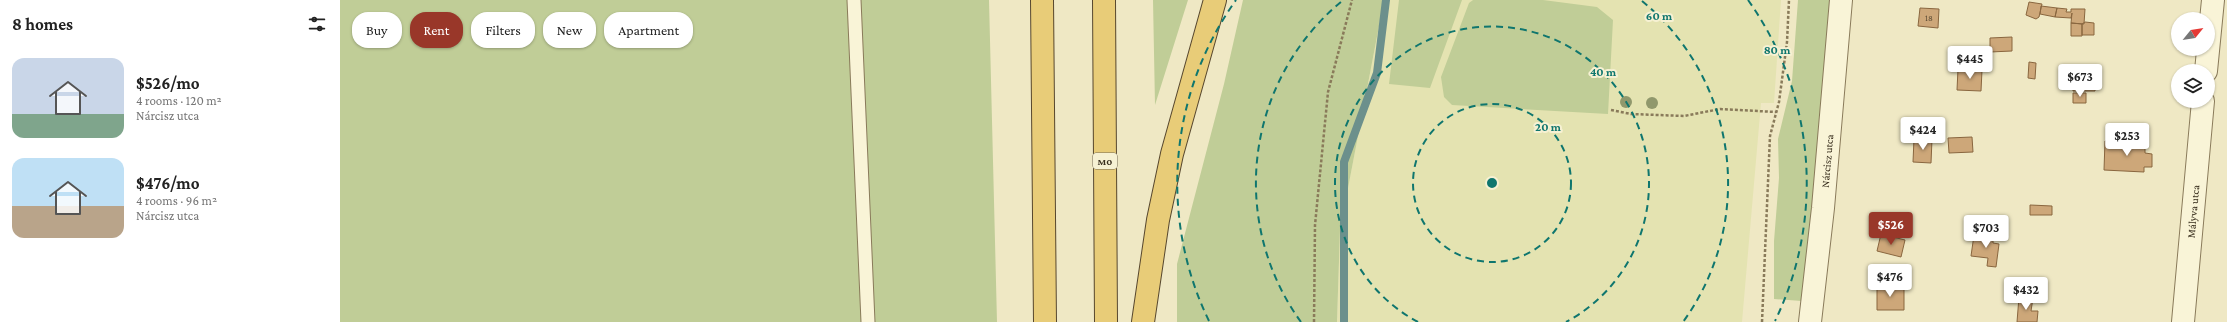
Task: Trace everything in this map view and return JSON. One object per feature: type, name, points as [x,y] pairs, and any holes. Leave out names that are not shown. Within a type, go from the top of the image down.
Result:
[{"type":"highway","points":[[1042,0],[1045,322]]},
{"type":"highway","name":"M0","points":[[1104,0],[1106,322]]},
{"type":"highway","points":[[1143,322],[1158,220],[1172,154],[1215,0]]},
{"type":"street","name":"Nárcisz utca","points":[[1810,322],[1823,208],[1841,0]]},
{"type":"street","points":[[2207,64],[2213,0]]},
{"type":"street","name":"Mályva utca","points":[[2182,322],[2202,108]]},
{"type":"lane","points":[[854,0],[868,322]]},
{"type":"path","points":[[1314,322],[1315,224],[1328,92],[1352,0]]},
{"type":"path","points":[[1762,322],[1770,136],[1776,112],[1787,42],[1789,0]]},
{"type":"path","points":[[1611,110],[1631,114],[1684,116],[1720,109],[1776,112]]},
{"type":"green space","points":[[340,0],[989,0],[997,322],[340,322]]},
{"type":"green space","points":[[1153,0],[1188,0],[1155,105]]},
{"type":"green space","points":[[1243,0],[1384,0],[1340,230],[1337,322],[1177,322],[1177,264],[1224,84]]},
{"type":"green space","points":[[1384,0],[1781,0],[1774,103],[1761,103],[1742,322],[1337,322],[1340,230]]},
{"type":"green space","points":[[1399,0],[1462,0],[1430,88],[1389,84]]},
{"type":"green space","points":[[1473,0],[1543,0],[1597,7],[1613,20],[1608,114],[1452,105],[1444,97],[1441,77],[1469,3]]},
{"type":"green space","points":[[1798,0],[1832,0],[1813,222],[1802,301],[1774,299],[1774,241],[1779,178],[1778,139],[1792,81]]},
{"type":"building","points":[[2029,2],[2042,4],[2039,17],[2036,19],[2026,15]]},
{"type":"building","points":[[2041,6],[2057,8],[2055,17],[2040,14]]},
{"type":"building","points":[[1920,8],[1939,9],[1938,28],[1918,26]]},
{"type":"building","points":[[2057,8],[2067,9],[2066,12],[2071,12],[2071,9],[2085,9],[2084,24],[2071,23],[2072,13],[2071,18],[2055,17]]},
{"type":"building","points":[[2085,22],[2094,23],[2094,35],[2082,35],[2082,24]]},
{"type":"building","points":[[2071,23],[2082,24],[2082,36],[2071,36]]},
{"type":"building","points":[[2012,37],[2012,51],[1990,52],[1990,38]]},
{"type":"building","points":[[2029,62],[2036,63],[2035,79],[2028,78]]},
{"type":"building","points":[[1958,69],[1982,70],[1981,91],[1957,90]]},
{"type":"building","points":[[2073,73],[2095,73],[2095,91],[2073,91]]},
{"type":"building","points":[[2073,93],[2086,93],[2086,103],[2073,103]]},
{"type":"building","points":[[1972,137],[1973,152],[1949,153],[1948,138]]},
{"type":"building","points":[[1914,139],[1932,139],[1931,163],[1913,162]]},
{"type":"building","points":[[2105,141],[2145,142],[2145,153],[2152,154],[2152,167],[2144,167],[2144,172],[2104,170]]},
{"type":"building","points":[[2030,205],[2052,206],[2052,215],[2030,215]]},
{"type":"building","points":[[1881,234],[1905,240],[1901,257],[1877,251]]},
{"type":"building","points":[[1974,235],[1993,237],[1993,243],[1999,244],[1996,267],[1987,266],[1988,258],[1971,256]]},
{"type":"building","points":[[2029,281],[2040,282],[2038,295],[2024,293]]},
{"type":"building","points":[[1877,286],[1904,286],[1904,310],[1877,310]]},
{"type":"building","points":[[2019,297],[2033,298],[2031,311],[2038,311],[2037,322],[2017,322]]},
{"type":"waterway","points":[[1344,322],[1344,162],[1377,73],[1386,0]]}]
